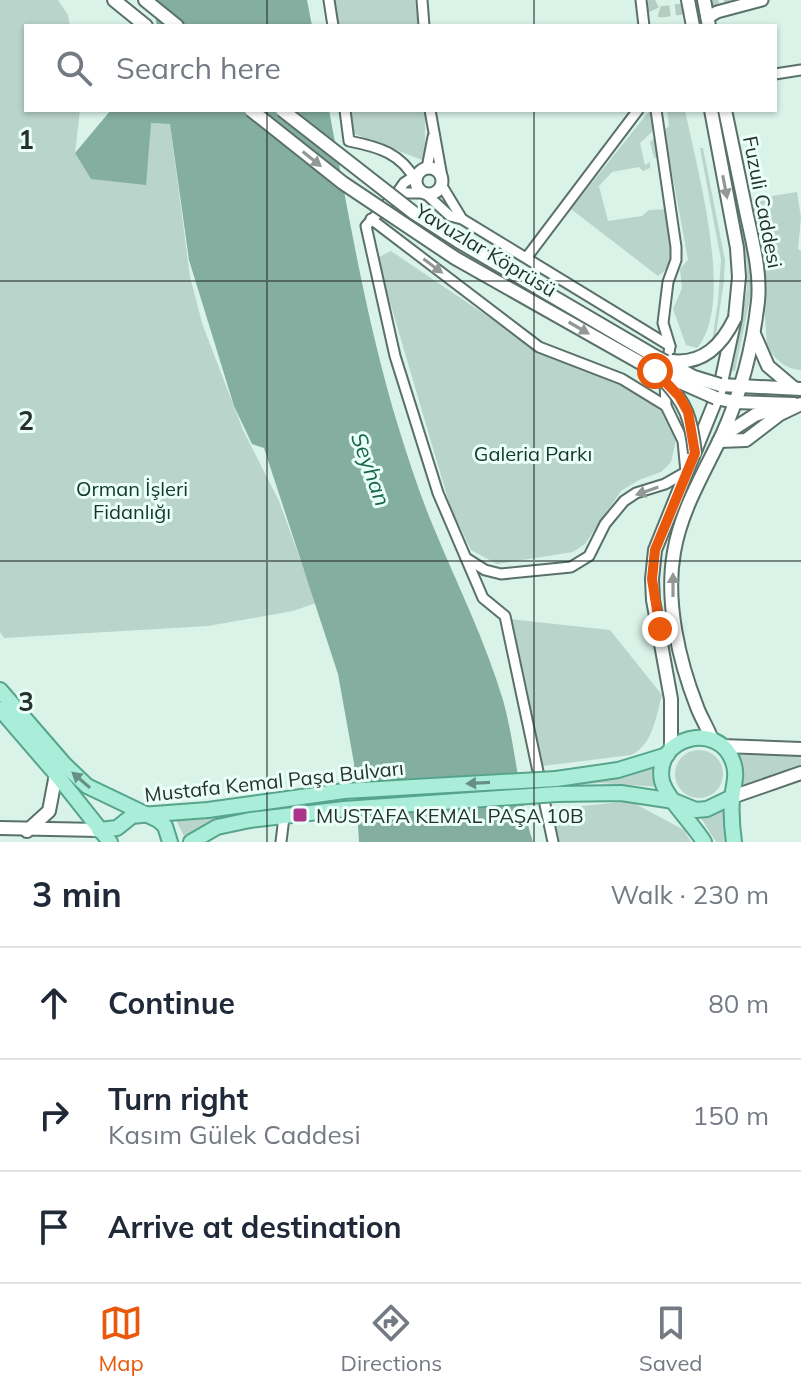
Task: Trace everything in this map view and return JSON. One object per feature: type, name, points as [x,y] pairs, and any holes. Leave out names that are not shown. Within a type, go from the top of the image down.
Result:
[{"type":"main road","points":[[114,0],[144,24]]},
{"type":"main road","points":[[145,0],[175,24]]},
{"type":"main road","points":[[688,0],[693,24]]},
{"type":"main road","points":[[704,0],[708,22]]},
{"type":"main road","name":"Yavuzlar Köprüsü","points":[[254,112],[343,183],[444,250],[658,365],[719,391],[737,395]]},
{"type":"main road","name":"Yavuzlar Köprüsü","points":[[285,112],[414,213],[658,365]]},
{"type":"main road","name":"Fuzuli Caddesi","points":[[669,752],[671,699],[653,600],[655,550],[719,391],[735,318],[739,277],[737,248],[711,112]]},
{"type":"main road","name":"Fuzuli Caddesi","points":[[717,743],[697,709],[684,662],[674,617],[674,553],[699,479],[720,439],[737,395],[753,333],[758,296],[758,272],[725,112]]},
{"type":"main road","points":[[695,453],[688,412],[658,365],[700,358],[726,335],[735,318]]},
{"type":"main road","points":[[753,333],[768,366],[799,389]]},
{"type":"main road","points":[[737,395],[799,389]]},
{"type":"main road","points":[[737,395],[801,404]]},
{"type":"main road","points":[[720,439],[755,415],[787,404]]},
{"type":"main road","points":[[720,439],[746,440],[780,414],[801,404]]},
{"type":"main road","points":[[0,690],[87,786],[165,826],[170,842]]},
{"type":"main road","points":[[0,709],[99,830]]},
{"type":"main road","points":[[556,786],[618,770],[669,752],[692,737],[770,750],[801,749]]},
{"type":"main road","points":[[717,743],[733,760],[734,842]]},
{"type":"main road","points":[[669,752],[661,769],[662,781],[704,842]]},
{"type":"main road","points":[[556,786],[674,801],[696,810],[707,809],[801,773]]},
{"type":"main road","points":[[27,831],[49,811],[56,774]]},
{"type":"main road","name":"Mustafa Kemal Paşa Bulvarı","points":[[0,828],[27,831],[99,830],[113,837],[132,816],[344,791],[556,786]]},
{"type":"main road","name":"Mustafa Kemal Paşa Bulvarı","points":[[191,842],[217,827],[250,820],[556,786]]},
{"type":"street","points":[[329,0],[333,24]]},
{"type":"street","points":[[422,0],[424,24]]},
{"type":"street","points":[[641,0],[644,24]]},
{"type":"street","points":[[708,22],[717,12],[762,0]]},
{"type":"street","points":[[777,74],[801,70]]},
{"type":"street","points":[[345,112],[349,141],[383,148],[419,174]]},
{"type":"street","points":[[397,193],[436,193],[442,181],[430,112]]},
{"type":"street","points":[[527,257],[636,112]]},
{"type":"street","points":[[464,557],[485,570],[501,574],[571,567],[589,556],[605,524],[624,501],[686,472],[683,441],[666,406],[664,387],[670,346],[663,323],[676,247],[656,112]]},
{"type":"street","points":[[433,133],[419,174],[424,194],[450,216],[462,219],[527,257],[670,346]]},
{"type":"street","points":[[462,219],[436,169],[419,174],[366,226],[395,356],[438,493],[483,598],[505,616],[553,842]]},
{"type":"street","points":[[371,219],[539,347],[622,379],[666,406]]},
{"type":"street","points":[[281,842],[284,817]]},
{"type":"green space","name":"Orman İşleri Fidanlığı","points":[[0,0],[58,0],[68,15],[70,24],[24,24],[24,112],[80,112],[75,153],[91,179],[151,123],[170,124],[190,277],[203,326],[243,430],[279,501],[316,603],[293,611],[208,626],[4,638],[0,632]]},
{"type":"green space","points":[[334,0],[415,0],[418,24],[338,24]]},
{"type":"green space","points":[[349,112],[425,112],[425,154],[422,160],[352,133]]},
{"type":"green space","points":[[651,112],[656,128],[640,143],[645,165],[650,162],[650,168],[612,172],[599,186],[608,221],[642,216],[649,210],[667,209],[674,263],[658,276],[571,209]]},
{"type":"green space","points":[[667,112],[685,112],[710,233],[713,300],[708,327],[697,348],[686,345],[673,309],[682,288],[680,269],[688,260],[669,156],[654,158],[650,142],[669,126]]},
{"type":"green space","points":[[717,112],[720,112],[751,264],[752,289],[735,371],[732,371],[747,288],[747,264]]},
{"type":"green space","points":[[700,148],[703,148],[725,260],[715,341],[712,341],[721,260]]},
{"type":"green space","points":[[797,192],[801,218],[798,249],[801,251],[801,370],[780,362],[767,344],[760,244],[752,199]]},
{"type":"green space","name":"Galeria Parkı","points":[[391,251],[542,353],[623,385],[663,412],[676,440],[671,462],[661,472],[621,491],[585,544],[573,552],[497,564],[471,550],[450,506],[377,258]]},
{"type":"green space","points":[[509,619],[610,630],[662,695],[644,744],[631,755],[543,766]]},
{"type":"green space","points":[[699,750],[716,757],[723,774],[716,791],[699,798],[682,791],[675,774],[682,757]]},
{"type":"green space","points":[[734,755],[801,755],[801,768],[741,788],[740,771]]},
{"type":"green space","points":[[656,766],[661,787],[600,783],[318,809],[186,840],[176,820],[586,782],[620,777]]},
{"type":"green space","points":[[630,801],[684,830],[691,842],[554,842],[545,810]]},
{"type":"green space","points":[[723,807],[726,842],[716,842],[699,815]]},
{"type":"water","points":[[153,0],[307,0],[312,24],[157,24]]},
{"type":"water","name":"Seyhan","points":[[109,112],[329,112],[360,271],[388,390],[424,502],[496,678],[533,842],[359,842],[354,763],[338,674],[264,448],[252,444],[234,406],[189,260],[170,124],[151,123],[146,185],[91,179],[75,153]]},
{"type":"tunnel","points":[[649,0],[654,10],[661,12],[743,1]]},
{"type":"place","name":"MUSTAFA KEMAL PAŞA 10B","points":[[300,815]]},
{"type":"route","points":[[655,371],[679,396],[688,412],[695,453],[655,550],[653,600],[660,629]]}]
